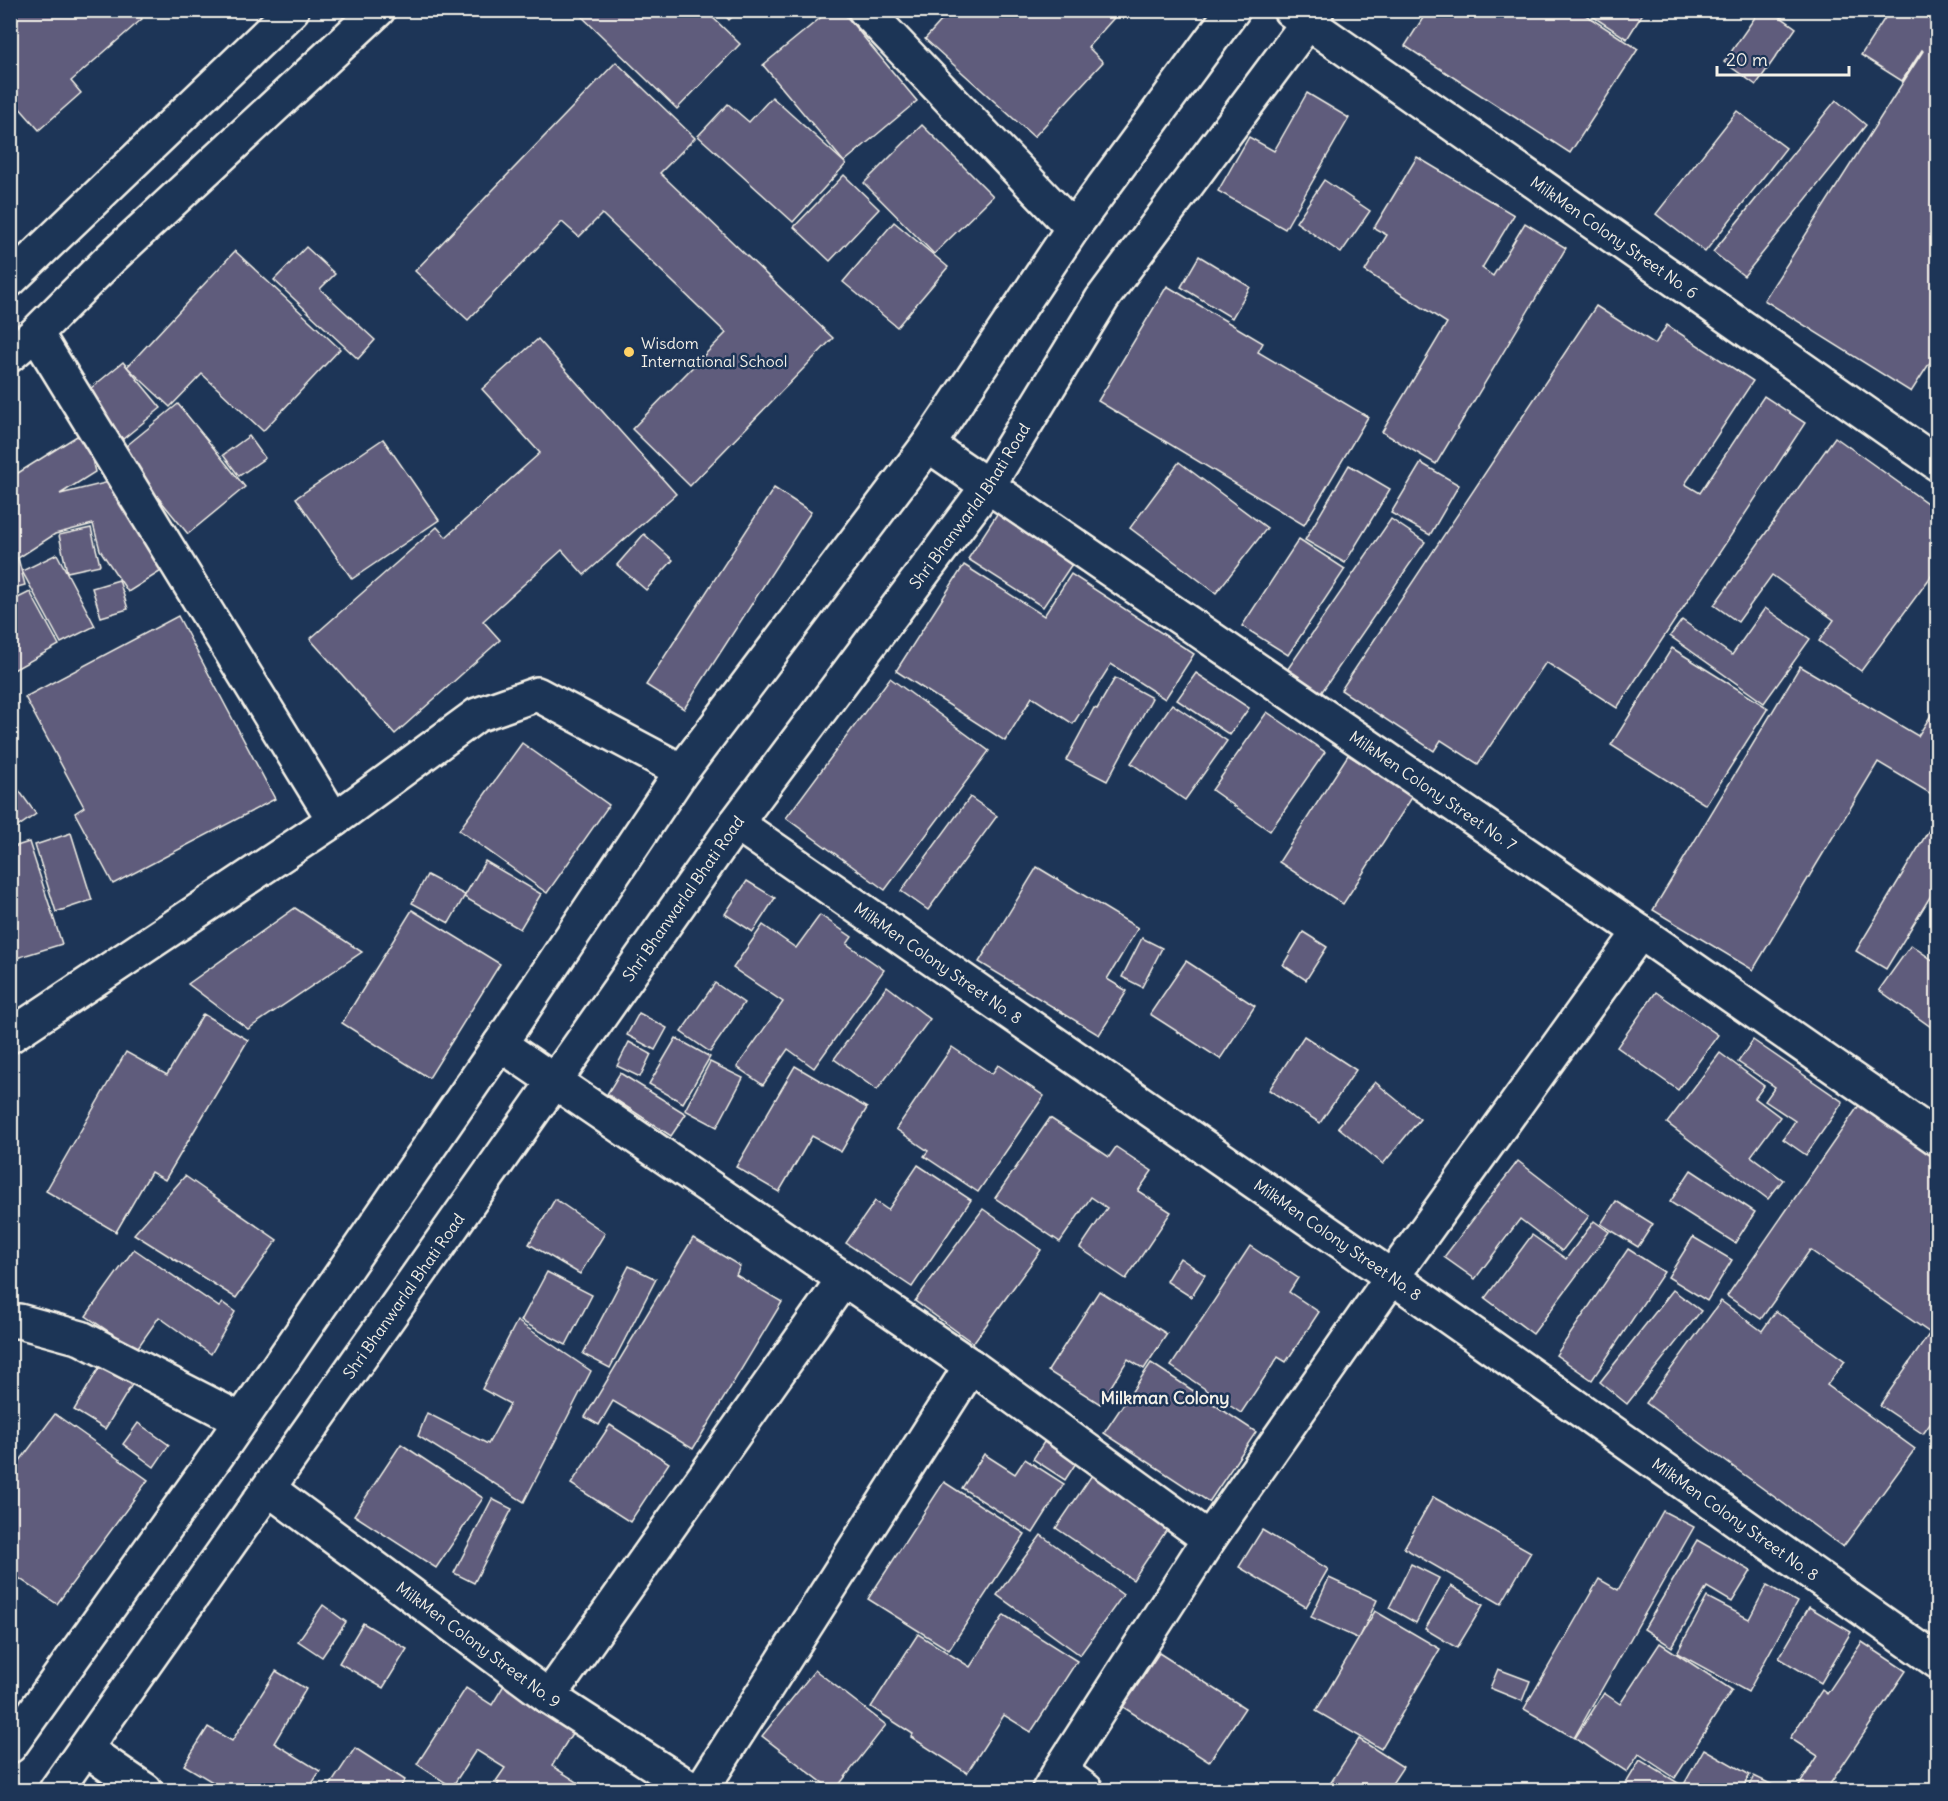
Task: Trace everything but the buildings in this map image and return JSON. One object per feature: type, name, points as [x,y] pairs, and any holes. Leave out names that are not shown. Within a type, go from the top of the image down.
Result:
[{"type":"street","points":[[10,280],[292,10]]},
{"type":"street","points":[[10,355],[378,10]]},
{"type":"street","points":[[865,10],[1073,228]]},
{"type":"street","points":[[10,1746],[241,1420],[500,1044],[682,771],[928,445],[1073,228],[1233,10]]},
{"type":"street","name":"MilkMen Colony Street No. 6","points":[[1304,15],[1938,464]]},
{"type":"street","name":"Shri Bhanwarlal Bhati Road","points":[[56,1791],[736,823],[988,486],[1102,299],[1304,15]]},
{"type":"street","points":[[36,333],[334,820]]},
{"type":"street","name":"MilkMen Colony Street No. 7","points":[[928,445],[1640,932],[1938,1139]]},
{"type":"street","points":[[10,1036],[334,820],[477,715],[537,694],[682,771]]},
{"type":"street","name":"MilkMen Colony Street No. 8","points":[[736,823],[1392,1277],[1938,1662]]},
{"type":"street","points":[[1086,1791],[1055,1781],[1209,1539],[1392,1277],[1640,932]]},
{"type":"street","points":[[500,1044],[971,1366],[1209,1539]]},
{"type":"street","points":[[549,1697],[843,1280]]},
{"type":"street","points":[[10,1321],[19,1321],[81,1338],[241,1420]]},
{"type":"street","points":[[701,1791],[971,1366]]},
{"type":"street","name":"MilkMen Colony Street No. 9","points":[[269,1489],[549,1697],[693,1791]]},
{"type":"street","points":[[86,1749],[146,1791]]},
{"type":"place","name":"Wisdom International School","points":[[629,352]]},
{"type":"district","name":"Milkman Colony","points":[[1165,1398]]}]
